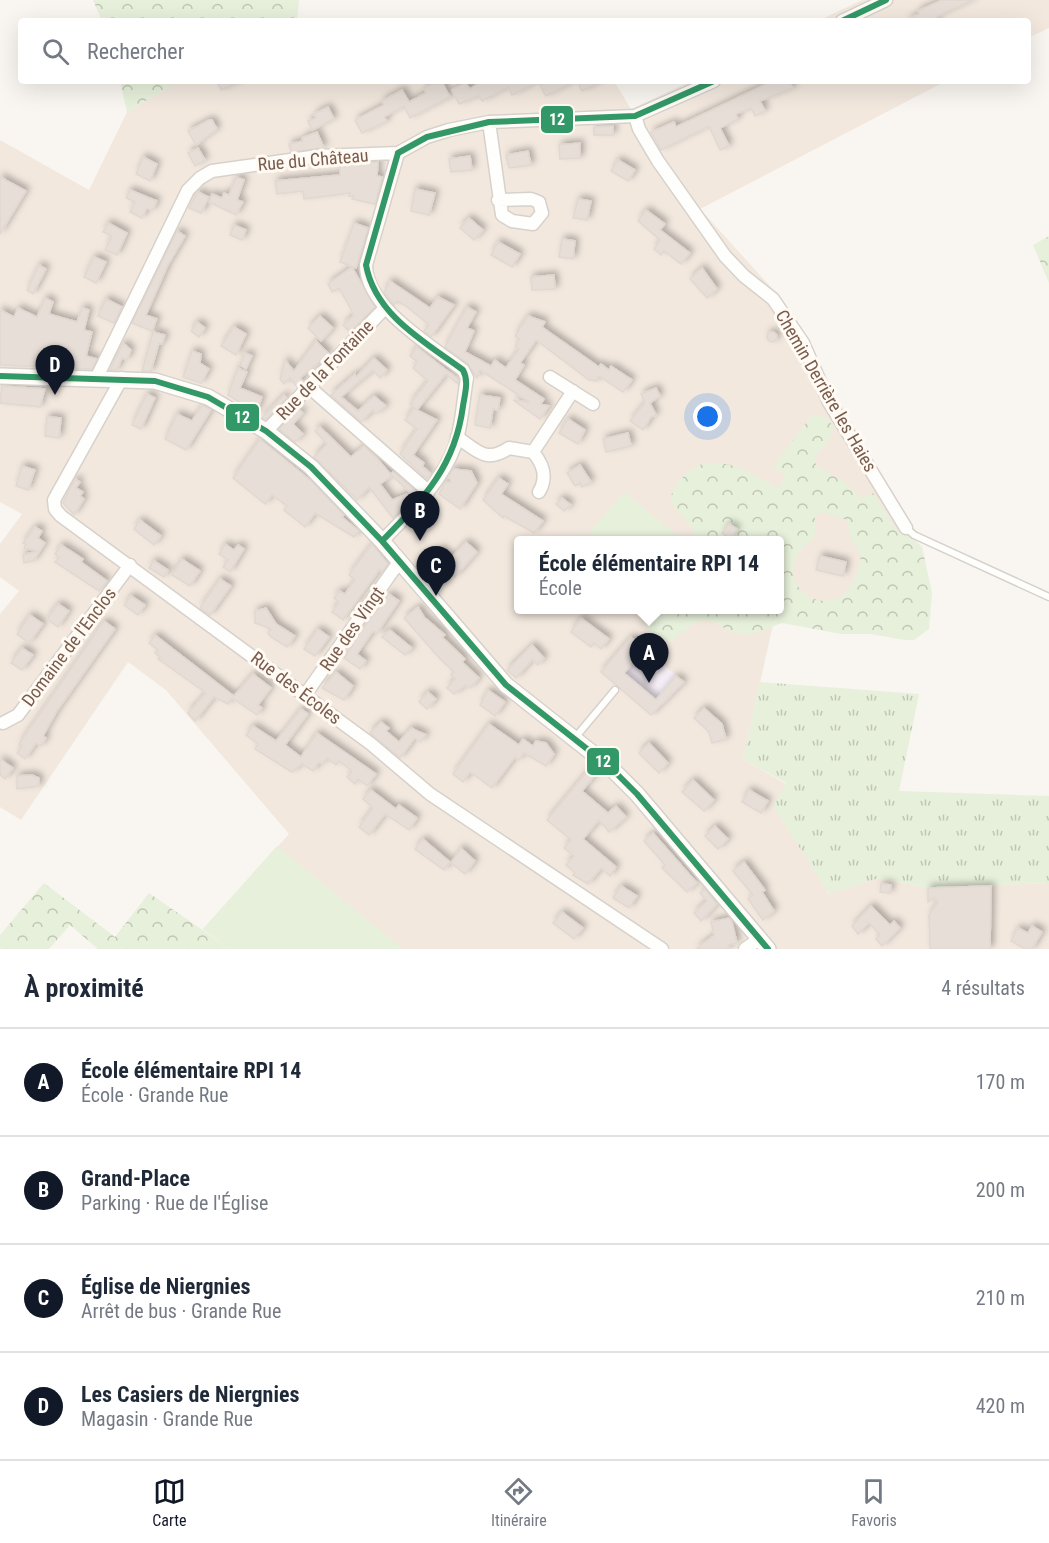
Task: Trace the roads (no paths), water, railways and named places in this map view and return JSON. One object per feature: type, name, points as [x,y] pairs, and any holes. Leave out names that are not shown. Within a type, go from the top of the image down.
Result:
[{"type":"street","points":[[848,18],[886,0]]},
{"type":"street","name":"Rue du Château","points":[[96,379],[188,190],[200,178],[212,171],[318,156],[398,153],[427,137],[449,129],[489,122],[635,116],[707,84]]},
{"type":"street","name":"Chemin Derrière les Haies","points":[[635,116],[639,129],[658,161],[725,256],[744,276],[773,299],[803,343],[829,402],[906,528]]},
{"type":"street","points":[[489,122],[498,200]]},
{"type":"street","points":[[382,541],[428,491],[443,470],[456,437],[467,378],[463,370],[385,308],[371,287],[366,266],[398,153]]},
{"type":"street","name":"Rue de la Fontaine","points":[[266,431],[385,308]]},
{"type":"street","points":[[0,376],[122,378],[155,381],[189,390],[225,405],[266,431],[311,467],[382,541],[506,685],[610,767],[647,804],[764,944],[745,949]]},
{"type":"street","points":[[550,376],[593,404]]},
{"type":"street","name":"Rue des Écoles","points":[[122,378],[58,491],[54,500],[55,509],[371,744],[430,794],[662,949]]},
{"type":"street","points":[[309,387],[428,491]]},
{"type":"street","points":[[533,452],[573,391]]},
{"type":"street","points":[[456,437],[491,456],[498,456],[509,448],[533,452],[541,462],[544,474],[539,492]]},
{"type":"street","name":"Rue des Vingt","points":[[305,695],[399,562]]},
{"type":"street","name":"Domaine de l'Enclos","points":[[3,723],[18,715],[130,565]]},
{"type":"lane","points":[[906,528],[914,535],[1049,597]]},
{"type":"lane","points":[[574,739],[615,690]]},
{"type":"place","name":"Les Casiers de Niergnies","points":[[55,395]]},
{"type":"place","name":"Grand-Place","points":[[420,541]]},
{"type":"place","name":"Église de Niergnies","points":[[436,596]]},
{"type":"place","name":"École élémentaire RPI 14","points":[[649,683]]}]
